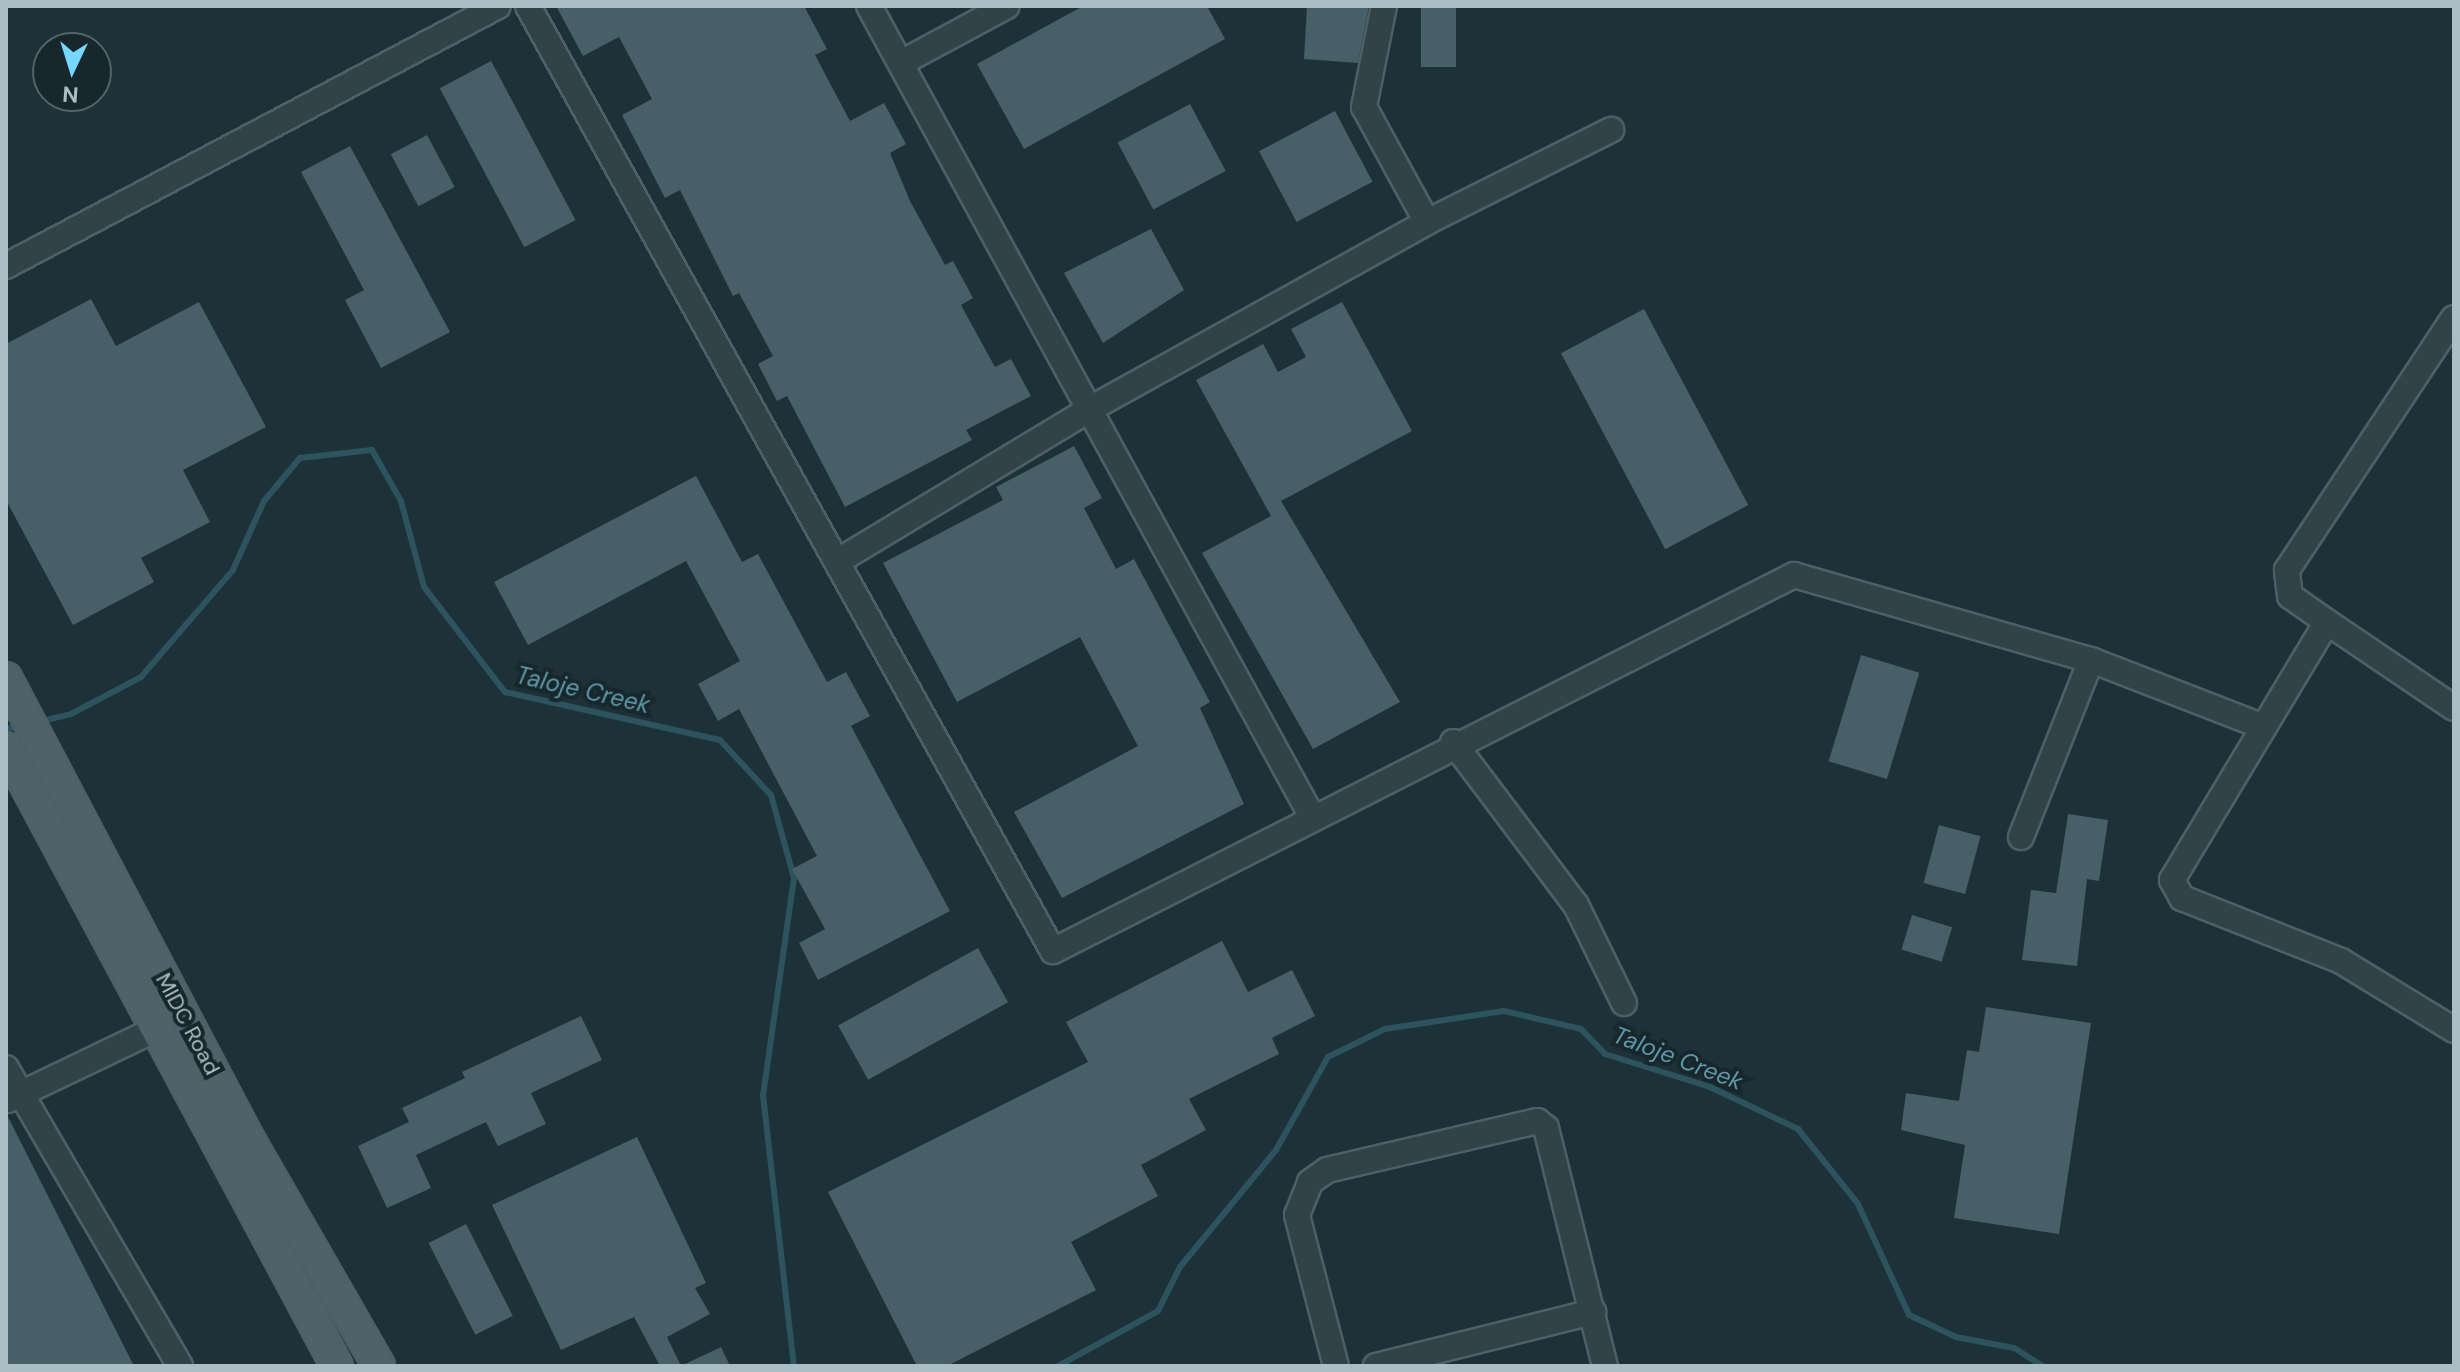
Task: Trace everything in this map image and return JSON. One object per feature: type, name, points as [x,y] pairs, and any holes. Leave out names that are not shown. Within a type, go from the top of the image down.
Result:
[{"type":"main road","name":"MIDC Road","points":[[6,678],[248,1138],[379,1366]]},
{"type":"main road","points":[[6,747],[30,725]]},
{"type":"main road","name":"MIDC Road","points":[[6,747],[152,1031],[337,1366]]},
{"type":"lane","points":[[6,266],[498,6]]},
{"type":"lane","points":[[528,6],[840,560],[1046,948],[1061,950],[1453,742],[1794,575],[2091,660],[2259,725]]},
{"type":"lane","points":[[869,6],[1092,408],[1312,817]]},
{"type":"lane","points":[[901,63],[1007,6]]},
{"type":"lane","points":[[1384,6],[1364,107],[1427,222]]},
{"type":"lane","points":[[840,560],[1092,408],[1427,222],[1611,130]]},
{"type":"lane","points":[[2454,318],[2287,570],[2290,596],[2454,708]]},
{"type":"lane","points":[[2327,622],[2259,725],[2173,872],[2175,890],[2341,961],[2454,1030]]},
{"type":"lane","points":[[2021,837],[2091,660]]},
{"type":"lane","points":[[1453,742],[1510,808],[1576,905],[1624,1003]]},
{"type":"lane","points":[[14,1098],[152,1031]]},
{"type":"lane","points":[[6,1068],[14,1098],[180,1366]]},
{"type":"lane","points":[[1336,1366],[1297,1215],[1310,1182],[1327,1170],[1501,1125],[1537,1121],[1546,1128],[1605,1366]]},
{"type":"lane","points":[[1376,1366],[1593,1312]]},
{"type":"building","points":[[556,6],[804,6],[827,49],[815,55],[850,121],[884,103],[906,144],[890,153],[910,201],[945,265],[953,261],[973,298],[961,305],[995,367],[1011,359],[1031,396],[966,430],[972,440],[845,507],[787,396],[777,401],[758,364],[773,356],[739,293],[733,296],[680,190],[665,198],[622,115],[652,99],[619,37],[583,56]]},
{"type":"building","points":[[1083,6],[1207,6],[1225,39],[1024,149],[977,64]]},
{"type":"building","points":[[1307,6],[1369,6],[1358,63],[1304,59]]},
{"type":"building","points":[[1421,6],[1456,6],[1456,67],[1421,67]]},
{"type":"building","points":[[491,61],[576,220],[524,247],[440,88]]},
{"type":"building","points":[[1190,104],[1226,171],[1153,210],[1118,142]]},
{"type":"building","points":[[1335,111],[1373,182],[1297,222],[1259,151]]},
{"type":"building","points":[[427,135],[455,187],[418,206],[391,154]]},
{"type":"building","points":[[350,146],[450,332],[381,368],[345,300],[364,290],[301,172]]},
{"type":"building","points":[[1151,229],[1184,290],[1103,343],[1064,273]]},
{"type":"building","points":[[91,299],[116,346],[199,302],[266,427],[183,470],[210,522],[141,558],[154,582],[73,625],[6,500],[6,344]]},
{"type":"building","points":[[1342,302],[1412,431],[1281,501],[1400,702],[1313,749],[1202,553],[1271,516],[1196,380],[1263,344],[1278,372],[1306,357],[1291,329]]},
{"type":"building","points":[[1644,309],[1748,505],[1665,549],[1561,353]]},
{"type":"building","points":[[1074,446],[1102,498],[1084,508],[1116,569],[1134,559],[1210,702],[1200,708],[1244,804],[1062,898],[1014,812],[1138,746],[1080,637],[957,702],[883,563],[1003,500],[996,487]]},
{"type":"building","points":[[696,476],[742,562],[758,554],[827,682],[846,672],[870,716],[851,726],[950,911],[818,980],[799,943],[825,929],[792,869],[817,856],[739,709],[718,721],[698,684],[740,661],[686,561],[528,645],[494,582]]},
{"type":"building","points":[[1861,655],[1919,673],[1887,779],[1829,761]]},
{"type":"building","points":[[2068,814],[2108,820],[2099,881],[2087,879],[2077,966],[2022,960],[2031,890],[2056,893]]},
{"type":"building","points":[[1939,825],[1981,836],[1965,894],[1923,883]]},
{"type":"building","points":[[1912,915],[1952,927],[1942,962],[1901,949]]},
{"type":"building","points":[[1222,941],[1248,992],[1292,970],[1315,1016],[1272,1038],[1279,1054],[1189,1099],[1206,1130],[1141,1165],[1158,1196],[1071,1242],[1096,1290],[947,1366],[917,1366],[828,1192],[1088,1062],[1066,1022]]},
{"type":"building","points":[[978,948],[1008,1002],[868,1080],[838,1026]]},
{"type":"building","points":[[1986,1007],[2091,1023],[2059,1234],[1954,1218],[1965,1145],[1901,1130],[1906,1093],[1959,1101],[1967,1050],[1979,1052]]},
{"type":"building","points":[[581,1016],[602,1060],[531,1093],[546,1124],[498,1146],[486,1122],[416,1155],[431,1188],[387,1208],[358,1146],[409,1122],[402,1108],[465,1078],[462,1072]]},
{"type":"building","points":[[7,1115],[134,1366],[6,1366]]},
{"type":"building","points":[[637,1137],[706,1283],[695,1288],[710,1314],[667,1337],[681,1366],[660,1366],[634,1317],[561,1350],[492,1205]]},
{"type":"building","points":[[466,1224],[513,1316],[475,1335],[429,1243]]},
{"type":"building","points":[[721,1347],[730,1366],[681,1366]]},
{"type":"waterway","name":"Taloje Creek","points":[[37,722],[71,714],[141,677],[233,570],[264,501],[300,458],[372,450],[401,501],[424,587],[505,692],[720,740],[771,795],[794,878],[763,1095],[794,1366]]},
{"type":"waterway","name":"Taloje Creek","points":[[6,729],[22,725]]},
{"type":"waterway","name":"Taloje Creek","points":[[1058,1366],[1158,1311],[1180,1267],[1276,1150],[1328,1057],[1385,1029],[1504,1011],[1581,1029],[1605,1054],[1710,1087],[1798,1129],[1858,1204],[1909,1315],[1956,1337],[2014,1348],[2043,1366]]}]
